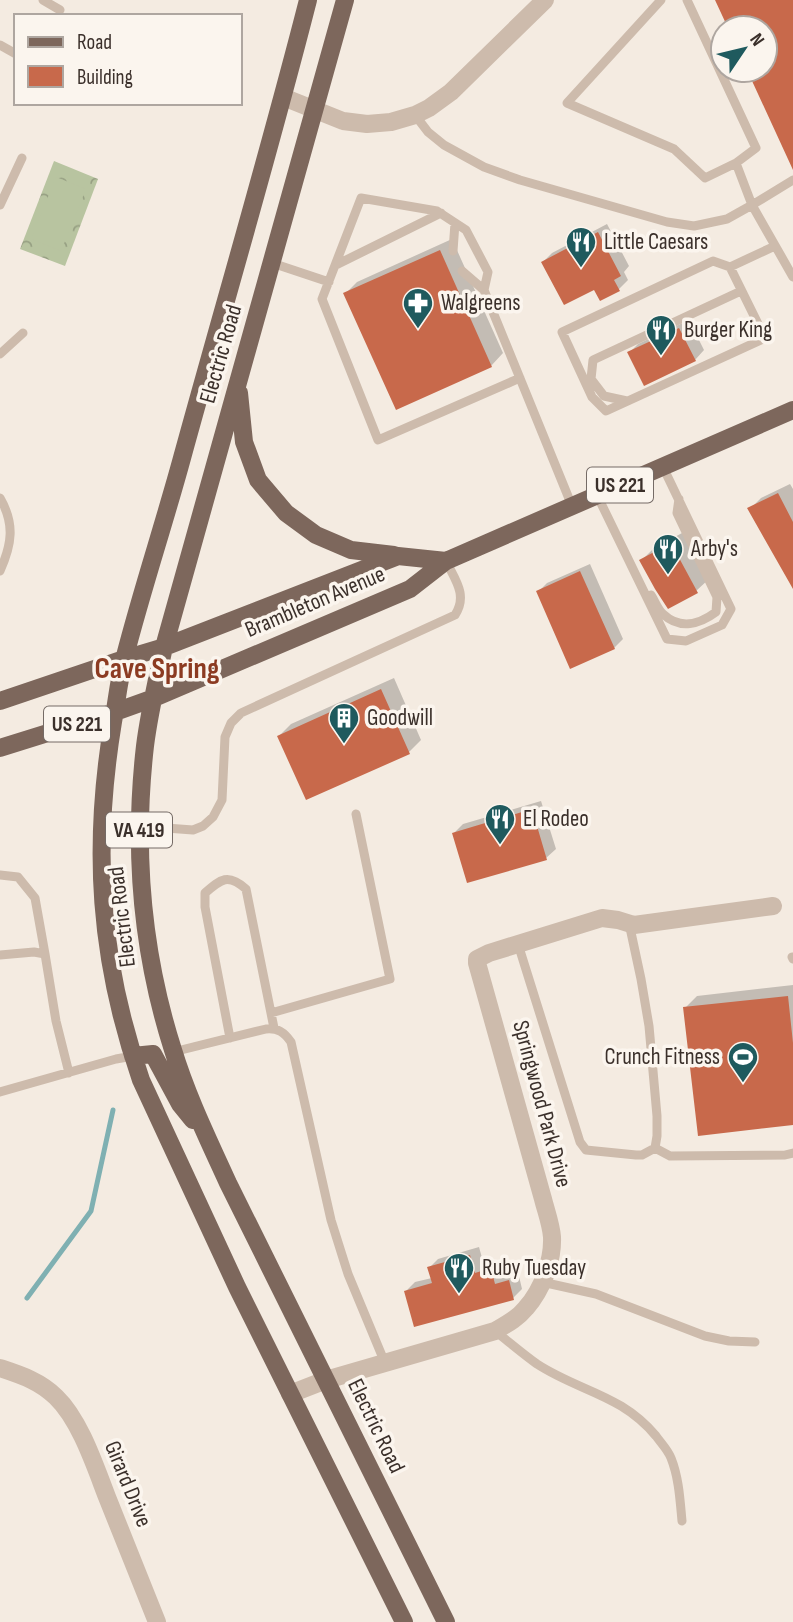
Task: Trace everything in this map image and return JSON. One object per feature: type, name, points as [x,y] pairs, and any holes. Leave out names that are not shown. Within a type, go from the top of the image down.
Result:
[{"type":"main road","name":"Electric Road","points":[[308,0],[124,659],[103,793],[100,847],[102,901],[115,989],[141,1080],[231,1274],[404,1622]]},
{"type":"main road","name":"Electric Road","points":[[345,0],[164,647],[145,743],[139,826],[140,883],[146,941],[158,999],[173,1052],[195,1111],[446,1622]]},
{"type":"main road","points":[[239,382],[244,442],[258,480],[286,513],[316,535],[351,550],[398,556]]},
{"type":"main road","name":"Brambleton Avenue","points":[[0,748],[154,698],[410,589],[446,561],[793,410]]},
{"type":"main road","name":"Brambleton Avenue","points":[[0,701],[164,647],[398,556],[446,561]]},
{"type":"main road","points":[[133,1056],[153,1054],[180,1104],[206,1136]]},
{"type":"street","points":[[283,97],[343,121],[367,124],[415,116],[451,92],[545,0]]},
{"type":"street","name":"Springwood Park Drive","points":[[290,1394],[326,1380],[495,1331],[511,1322],[526,1308],[542,1282],[550,1259],[552,1237],[477,959],[602,918],[634,925],[773,905]]},
{"type":"street","name":"Girard Drive","points":[[0,1367],[43,1385],[59,1399],[69,1413],[87,1446],[156,1622]]},
{"type":"lane","points":[[43,0],[60,10]]},
{"type":"lane","points":[[661,0],[567,103],[674,149],[705,178],[736,163],[756,148],[688,0]]},
{"type":"lane","points":[[415,116],[428,132],[444,145],[484,167],[667,222],[694,226],[727,219],[793,180]]},
{"type":"lane","points":[[0,205],[22,158]]},
{"type":"lane","points":[[736,163],[752,205],[793,277]]},
{"type":"lane","points":[[484,290],[488,272],[467,230],[437,211],[361,198],[322,299],[378,440],[520,378]]},
{"type":"lane","points":[[335,265],[441,214]]},
{"type":"lane","points":[[453,251],[455,223]]},
{"type":"lane","points":[[730,267],[765,338],[607,411],[592,397],[562,332],[713,261],[730,267],[775,246]]},
{"type":"lane","points":[[272,263],[329,282]]},
{"type":"lane","points":[[462,271],[484,290],[572,506]]},
{"type":"lane","points":[[627,401],[604,396],[592,379],[593,360],[741,291]]},
{"type":"lane","points":[[0,354],[23,333]]},
{"type":"lane","points":[[597,495],[667,639],[686,641],[723,625],[732,610],[663,467]]},
{"type":"lane","points":[[0,498],[11,524],[10,544],[0,571]]},
{"type":"lane","points":[[633,572],[647,586],[661,613],[670,619],[684,624],[699,622],[716,612],[717,597],[677,513],[679,499]]},
{"type":"lane","points":[[139,826],[193,830],[213,817],[222,800],[225,737],[231,723],[241,713],[455,615],[461,607],[462,597],[446,561]]},
{"type":"lane","points":[[270,1011],[390,979],[356,814]]},
{"type":"lane","points":[[0,875],[18,877],[35,898],[56,1021],[69,1073]]},
{"type":"lane","points":[[230,1038],[205,907],[205,893],[225,879],[237,881],[246,889],[274,1028]]},
{"type":"lane","points":[[629,923],[649,1026],[657,1116],[655,1148]]},
{"type":"lane","points":[[518,944],[580,1142],[586,1150],[636,1155],[655,1148]]},
{"type":"lane","points":[[0,955],[34,952],[45,954]]},
{"type":"lane","points":[[173,1052],[274,1028],[285,1034],[291,1042],[331,1220],[348,1274],[385,1363]]},
{"type":"lane","points":[[0,1092],[133,1056]]},
{"type":"lane","points":[[655,1148],[670,1156],[793,1153]]},
{"type":"lane","points":[[542,1282],[596,1294],[705,1336],[729,1341],[755,1342]]},
{"type":"lane","points":[[495,1331],[537,1364],[567,1381],[604,1395],[645,1423],[671,1456],[679,1488],[682,1521]]},
{"type":"green space","points":[[54,161],[98,179],[65,266],[20,249]]},
{"type":"green space","points":[[56,177],[86,189],[61,251],[31,239]]},
{"type":"building","points":[[715,0],[793,0],[793,170],[753,84],[779,84],[779,14],[722,14]]},
{"type":"building","name":"Little Caesars","points":[[598,232],[621,276],[614,280],[620,291],[600,301],[594,290],[564,305],[541,262]]},
{"type":"building","name":"Walgreens","points":[[440,250],[492,367],[396,410],[343,293]]},
{"type":"building","name":"Burger King","points":[[679,328],[696,361],[644,386],[627,352]]},
{"type":"building","points":[[778,493],[793,522],[793,589],[747,508]]},
{"type":"building","name":"Arby's","points":[[671,543],[698,593],[668,609],[639,560]]},
{"type":"building","points":[[580,571],[615,649],[570,669],[536,591]]},
{"type":"building","name":"Goodwill","points":[[381,689],[410,754],[306,800],[277,736]]},
{"type":"building","name":"El Rodeo","points":[[532,809],[547,860],[467,883],[452,833]]},
{"type":"building","name":"Crunch Fitness","points":[[788,996],[793,1043],[793,1125],[698,1136],[683,1007]]},
{"type":"building","name":"Ruby Tuesday","points":[[470,1255],[475,1273],[491,1268],[495,1284],[509,1280],[514,1300],[414,1327],[404,1291],[432,1283],[427,1267]]},
{"type":"waterway","points":[[27,1298],[91,1211],[113,1110]]},
{"type":"place","name":"Little Caesars","points":[[581,269]]},
{"type":"place","name":"Walgreens","points":[[418,330]]},
{"type":"place","name":"Burger King","points":[[661,357]]},
{"type":"place","name":"Arby's","points":[[668,576]]},
{"type":"place","name":"Goodwill","points":[[344,745]]},
{"type":"place","name":"El Rodeo","points":[[500,846]]},
{"type":"place","name":"Crunch Fitness","points":[[743,1084]]},
{"type":"place","name":"Ruby Tuesday","points":[[459,1295]]},
{"type":"district","name":"Cave Spring","points":[[157,669]]}]
